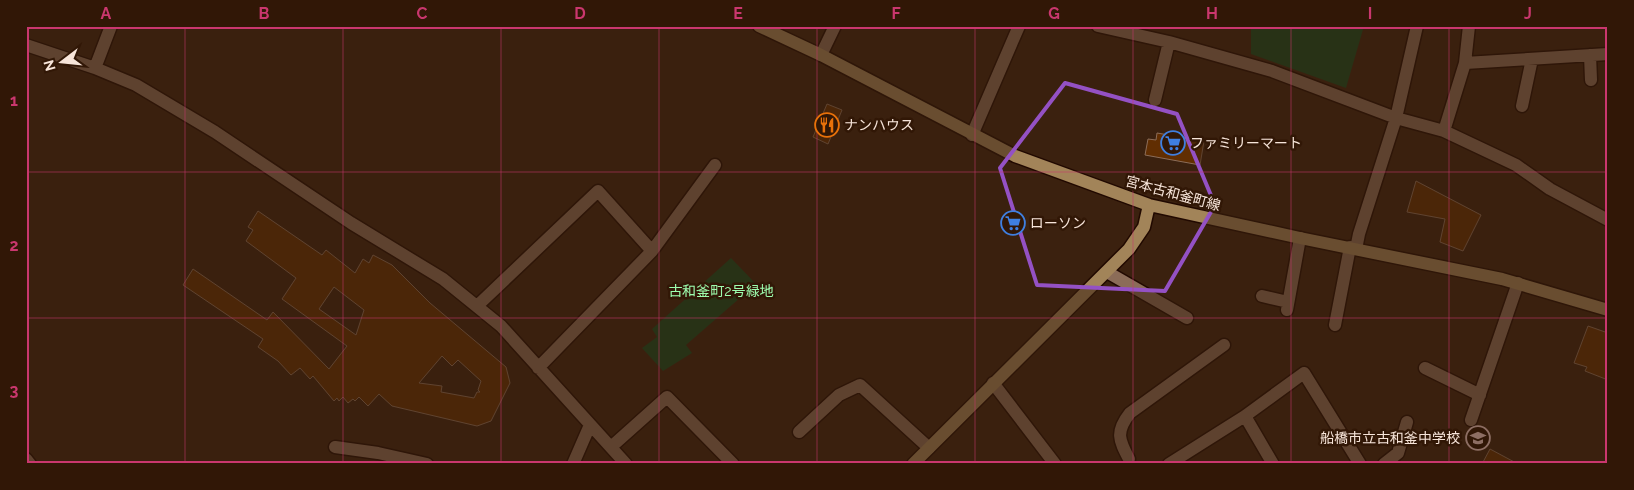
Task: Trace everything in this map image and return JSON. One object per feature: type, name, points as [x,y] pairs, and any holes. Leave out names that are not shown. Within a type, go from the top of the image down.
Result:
[{"type":"street","points":[[95,68],[111,26]]},
{"type":"street","name":"宮本古和釜町線","points":[[758,26],[820,55],[1015,156],[1149,205],[1518,283],[1608,310]]},
{"type":"street","points":[[820,55],[835,26]]},
{"type":"street","points":[[972,135],[1019,26]]},
{"type":"street","points":[[1098,26],[1169,42],[1272,70],[1396,118],[1444,131],[1516,165],[1550,189],[1608,220]]},
{"type":"street","points":[[1335,325],[1353,248],[1396,118],[1417,26]]},
{"type":"street","points":[[1444,131],[1465,63],[1469,26]]},
{"type":"street","points":[[1155,100],[1169,42]]},
{"type":"street","points":[[26,45],[95,68],[136,85],[216,132],[351,223],[443,279],[502,326],[626,464]]},
{"type":"street","points":[[1465,63],[1608,54]]},
{"type":"street","points":[[1590,55],[1591,80]]},
{"type":"street","points":[[1522,106],[1532,59]]},
{"type":"street","points":[[538,368],[652,251],[715,165]]},
{"type":"street","points":[[477,306],[598,191],[652,251]]},
{"type":"street","points":[[913,464],[1107,272],[1137,239],[1144,227],[1149,205]]},
{"type":"street","points":[[1262,296],[1288,306],[1300,238]]},
{"type":"street","points":[[1107,272],[1187,318]]},
{"type":"street","points":[[1471,420],[1518,283]]},
{"type":"street","points":[[1127,462],[1121,444],[1120,433],[1122,423],[1130,413],[1224,345]]},
{"type":"street","points":[[1425,368],[1480,395]]},
{"type":"street","points":[[1169,464],[1245,416],[1304,373],[1360,464]]},
{"type":"street","points":[[993,383],[1055,464]]},
{"type":"street","points":[[798,432],[839,395],[860,385],[929,448]]},
{"type":"street","points":[[611,447],[667,397],[733,464]]},
{"type":"street","points":[[1245,416],[1273,464]]},
{"type":"street","points":[[1384,464],[1398,453],[1408,422]]},
{"type":"street","points":[[573,464],[590,425]]},
{"type":"street","points":[[335,447],[379,459],[427,464]]},
{"type":"street","points":[[26,459],[30,464]]},
{"type":"highlighted area","points":[[1065,83],[1177,114],[1215,205],[1165,291],[1037,285],[1000,168]]},
{"type":"green space","points":[[1251,26],[1364,26],[1346,88],[1251,54]]},
{"type":"green space","name":"古和釜町2号緑地","points":[[731,258],[756,284],[686,345],[692,353],[663,371],[642,348],[657,337],[652,329]]},
{"type":"building","points":[[827,104],[842,110],[828,144],[813,137]]},
{"type":"building","points":[[1157,133],[1204,141],[1200,165],[1145,155],[1148,139],[1156,140]]},
{"type":"building","points":[[1416,181],[1481,215],[1463,251],[1440,242],[1445,219],[1407,212]]},
{"type":"building","points":[[258,211],[322,255],[326,250],[355,273],[363,259],[369,263],[373,255],[392,265],[430,303],[506,367],[510,383],[491,421],[477,426],[392,406],[379,394],[368,406],[359,397],[355,401],[353,399],[348,403],[343,397],[339,401],[337,398],[334,401],[313,376],[310,379],[300,368],[291,375],[278,361],[258,347],[263,339],[183,285],[193,269],[267,320],[273,312],[329,369],[347,346],[282,299],[296,278],[246,241],[253,230],[248,227]],"holes":[[[334,287],[364,310],[356,335],[319,309]],[[442,356],[452,366],[458,360],[481,381],[478,390],[480,392],[477,392],[474,398],[441,392],[442,386],[419,383]]]},
{"type":"building","points":[[1588,326],[1608,333],[1608,380],[1585,371],[1587,367],[1574,363]]},
{"type":"building","points":[[1490,449],[1518,464],[1482,464]]},
{"type":"place","name":"ナンハウス","points":[[827,125]]},
{"type":"place","name":"ファミリーマート","points":[[1173,143]]},
{"type":"place","name":"ローソン","points":[[1013,223]]},
{"type":"place","name":"船橋市立古和釜中学校","points":[[1478,438]]}]
